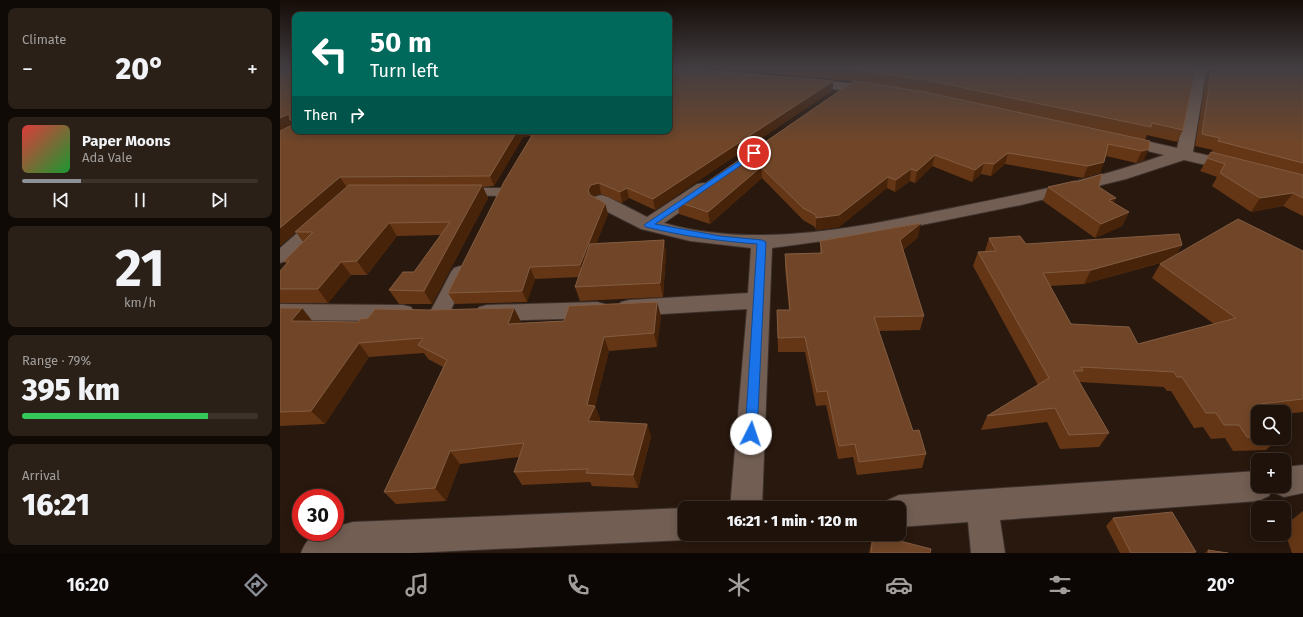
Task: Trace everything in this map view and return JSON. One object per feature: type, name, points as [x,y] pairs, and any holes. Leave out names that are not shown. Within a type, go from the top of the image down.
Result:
[{"type":"street","points":[[831,100],[841,93]]},
{"type":"street","points":[[1184,154],[1196,93]]},
{"type":"street","points":[[1108,137],[1251,171]]},
{"type":"street","points":[[601,201],[648,225],[668,230],[720,239],[762,242],[786,241],[874,229],[1015,201],[1095,183],[1144,169],[1184,154]]},
{"type":"street","points":[[648,225],[714,180]]},
{"type":"street","points":[[746,501],[760,300],[762,242]]},
{"type":"street","points":[[280,312],[439,314],[603,310],[760,300]]},
{"type":"street","points":[[1291,481],[1303,479]]},
{"type":"street","points":[[906,511],[1251,487]]},
{"type":"street","points":[[982,506],[988,553]]},
{"type":"street","points":[[318,553],[330,545],[353,539],[678,524]]},
{"type":"lane","points":[[446,192],[500,192]]},
{"type":"lane","points":[[280,257],[330,212]]},
{"type":"lane","points":[[439,314],[466,260]]},
{"type":"building","points":[[280,93],[292,93],[292,120],[290,120],[289,114],[280,118]]},
{"type":"building","points":[[672,93],[815,93],[653,199],[627,188],[620,192],[599,183],[591,185],[588,190],[590,195],[605,203],[580,265],[530,267],[522,291],[448,293],[504,182],[533,134],[672,134]]},
{"type":"building","points":[[837,93],[929,93],[1150,141],[1149,149],[1142,151],[1108,144],[1104,162],[1088,166],[1008,153],[994,164],[984,163],[975,170],[935,155],[917,171],[911,169],[896,180],[888,177],[839,215],[816,218],[816,215],[803,208],[761,167],[708,212],[678,202]]},
{"type":"building","points":[[987,93],[1191,93],[1183,130],[1152,123],[1151,127]]},
{"type":"building","points":[[1208,93],[1303,93],[1303,163],[1218,141],[1220,138],[1202,134]]},
{"type":"building","points":[[292,125],[292,134],[515,134],[490,176],[340,177],[280,228],[280,131]]},
{"type":"building","points":[[1211,152],[1303,175],[1303,198],[1293,193],[1260,198],[1220,173],[1225,164],[1207,158]]},
{"type":"building","points":[[1102,174],[1099,187],[1116,198],[1109,200],[1129,212],[1101,224],[1048,187],[1076,182]]},
{"type":"building","points":[[349,185],[482,185],[424,291],[389,290],[403,272],[414,272],[450,222],[389,223],[357,261],[341,262],[318,289],[280,289],[280,271],[289,261],[284,261],[313,232],[295,232]]},
{"type":"building","points":[[1238,219],[1303,251],[1303,399],[1251,405],[1251,437],[1247,437],[1239,425],[1224,425],[1216,413],[1206,413],[1182,377],[1177,377],[1174,372],[1081,367],[1083,371],[1073,371],[1109,433],[1069,435],[1055,408],[987,416],[1049,378],[978,252],[996,251],[989,238],[1020,236],[1026,244],[1179,234],[1182,245],[1091,270],[1043,273],[1071,324],[1129,327],[1138,344],[1236,318],[1160,264]]},
{"type":"building","points":[[921,223],[900,240],[924,316],[874,317],[913,431],[919,430],[926,454],[859,462],[855,444],[839,446],[827,391],[817,392],[805,337],[778,338],[777,310],[790,310],[785,254],[822,253],[820,241]]},
{"type":"building","points":[[664,240],[660,283],[575,287],[590,244]]},
{"type":"building","points":[[657,302],[654,333],[604,337],[587,405],[595,406],[588,421],[647,424],[633,475],[586,473],[588,469],[514,472],[524,443],[450,451],[435,488],[384,492],[447,360],[418,345],[423,338],[359,343],[311,411],[280,412],[280,308],[302,308],[291,321],[358,322],[360,319],[368,318],[375,309],[431,310],[514,308],[508,324],[564,321],[569,306]]},
{"type":"building","points":[[1172,512],[1196,552],[1131,553],[1113,518]]},
{"type":"building","points":[[872,541],[900,541],[931,549],[930,553],[871,553]]},
{"type":"building","points":[[1208,550],[1228,553],[1209,553]]},
{"type":"route","points":[[751,434],[760,300],[762,242],[720,239],[648,225],[754,153]]}]
